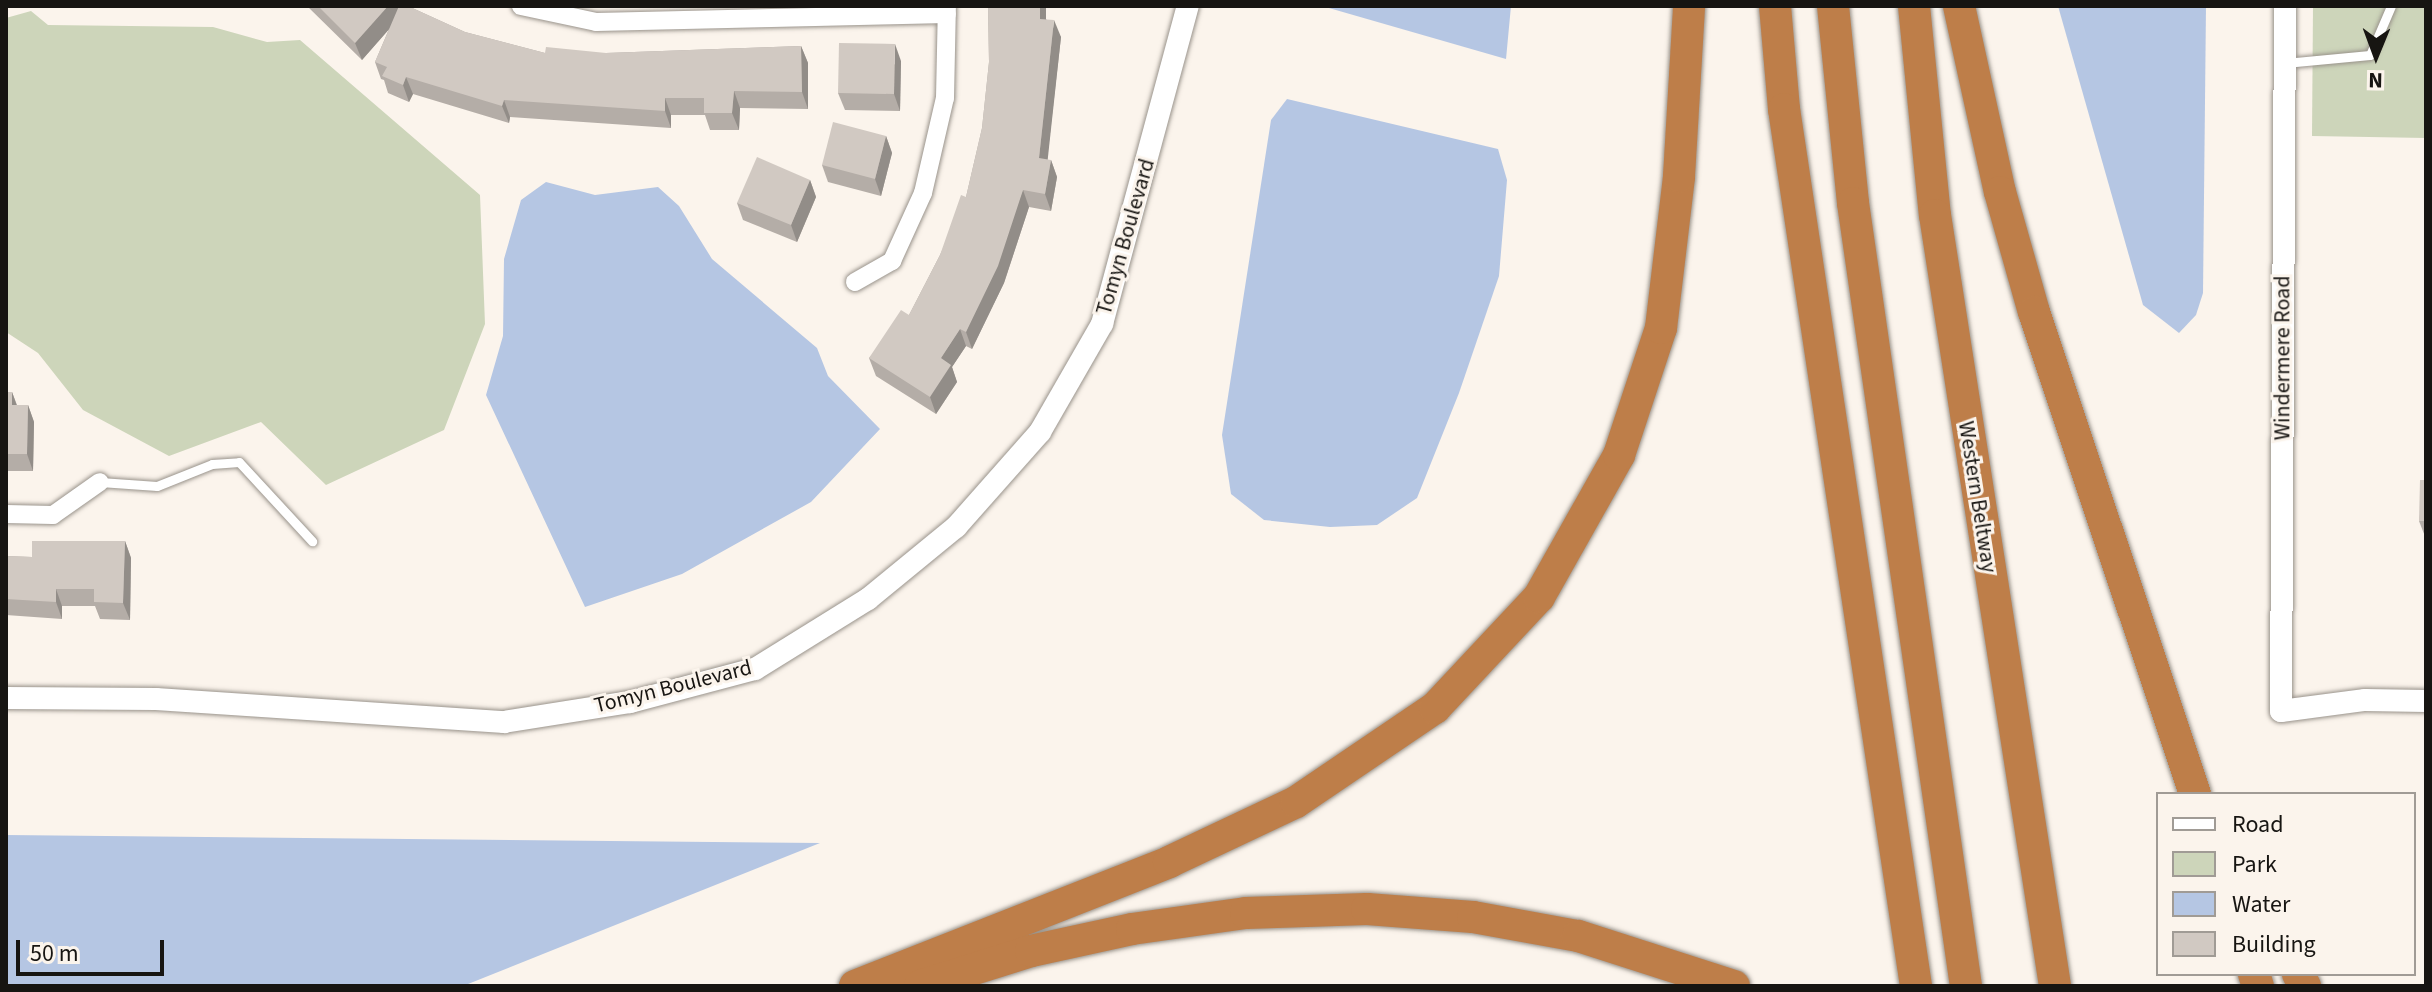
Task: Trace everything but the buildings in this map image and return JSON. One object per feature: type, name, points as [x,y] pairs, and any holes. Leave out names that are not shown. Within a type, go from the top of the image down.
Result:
[{"type":"highway","points":[[855,986],[1169,862],[1296,802],[1435,708],[1539,597],[1619,455],[1661,328],[1679,176],[1689,6]]},
{"type":"highway","points":[[1775,6],[1784,109],[1916,986]]},
{"type":"highway","points":[[1833,6],[1853,203],[1966,986]]},
{"type":"highway","name":"Western Beltway","points":[[1914,6],[1935,215],[2055,986]]},
{"type":"highway","points":[[1959,6],[2000,192],[2034,312],[2194,792]]},
{"type":"highway","points":[[2140,623],[2205,792]]},
{"type":"highway","points":[[920,986],[1031,951],[1246,913],[1367,909],[1473,917],[1578,936],[1734,986]]},
{"type":"street","points":[[521,6],[596,22],[947,10],[945,98],[923,193],[892,261],[855,282]]},
{"type":"street","name":"Tomyn Boulevard","points":[[6,698],[156,699],[504,722],[630,702],[755,669],[868,599],[945,536],[1040,432],[1102,324],[1188,6]]},
{"type":"street","name":"Windermere Road","points":[[2285,6],[2281,711],[2365,700],[2426,701]]},
{"type":"street","points":[[6,514],[53,515],[100,482]]},
{"type":"lane","points":[[2285,63],[2370,55],[2391,6]]},
{"type":"lane","points":[[100,482],[157,486],[212,464],[239,462],[312,541]]},
{"type":"green space","points":[[2313,6],[2426,6],[2426,138],[2312,136]]},
{"type":"green space","points":[[31,11],[48,25],[213,27],[267,42],[300,40],[480,195],[485,324],[444,430],[326,485],[261,422],[169,456],[83,410],[38,353],[6,332],[6,18]]},
{"type":"water","points":[[1322,6],[1511,6],[1506,59]]},
{"type":"water","points":[[2058,6],[2206,6],[2203,293],[2196,315],[2179,333],[2143,305]]},
{"type":"water","points":[[1287,99],[1498,149],[1507,180],[1499,276],[1459,393],[1417,498],[1377,525],[1330,527],[1264,520],[1231,494],[1222,435],[1271,120]]},
{"type":"water","points":[[546,182],[595,195],[658,187],[679,206],[712,259],[817,348],[828,376],[880,429],[811,502],[682,574],[585,607],[486,395],[503,336],[504,259],[521,200]]},
{"type":"water","points":[[6,835],[820,843],[463,986],[6,986]]}]
